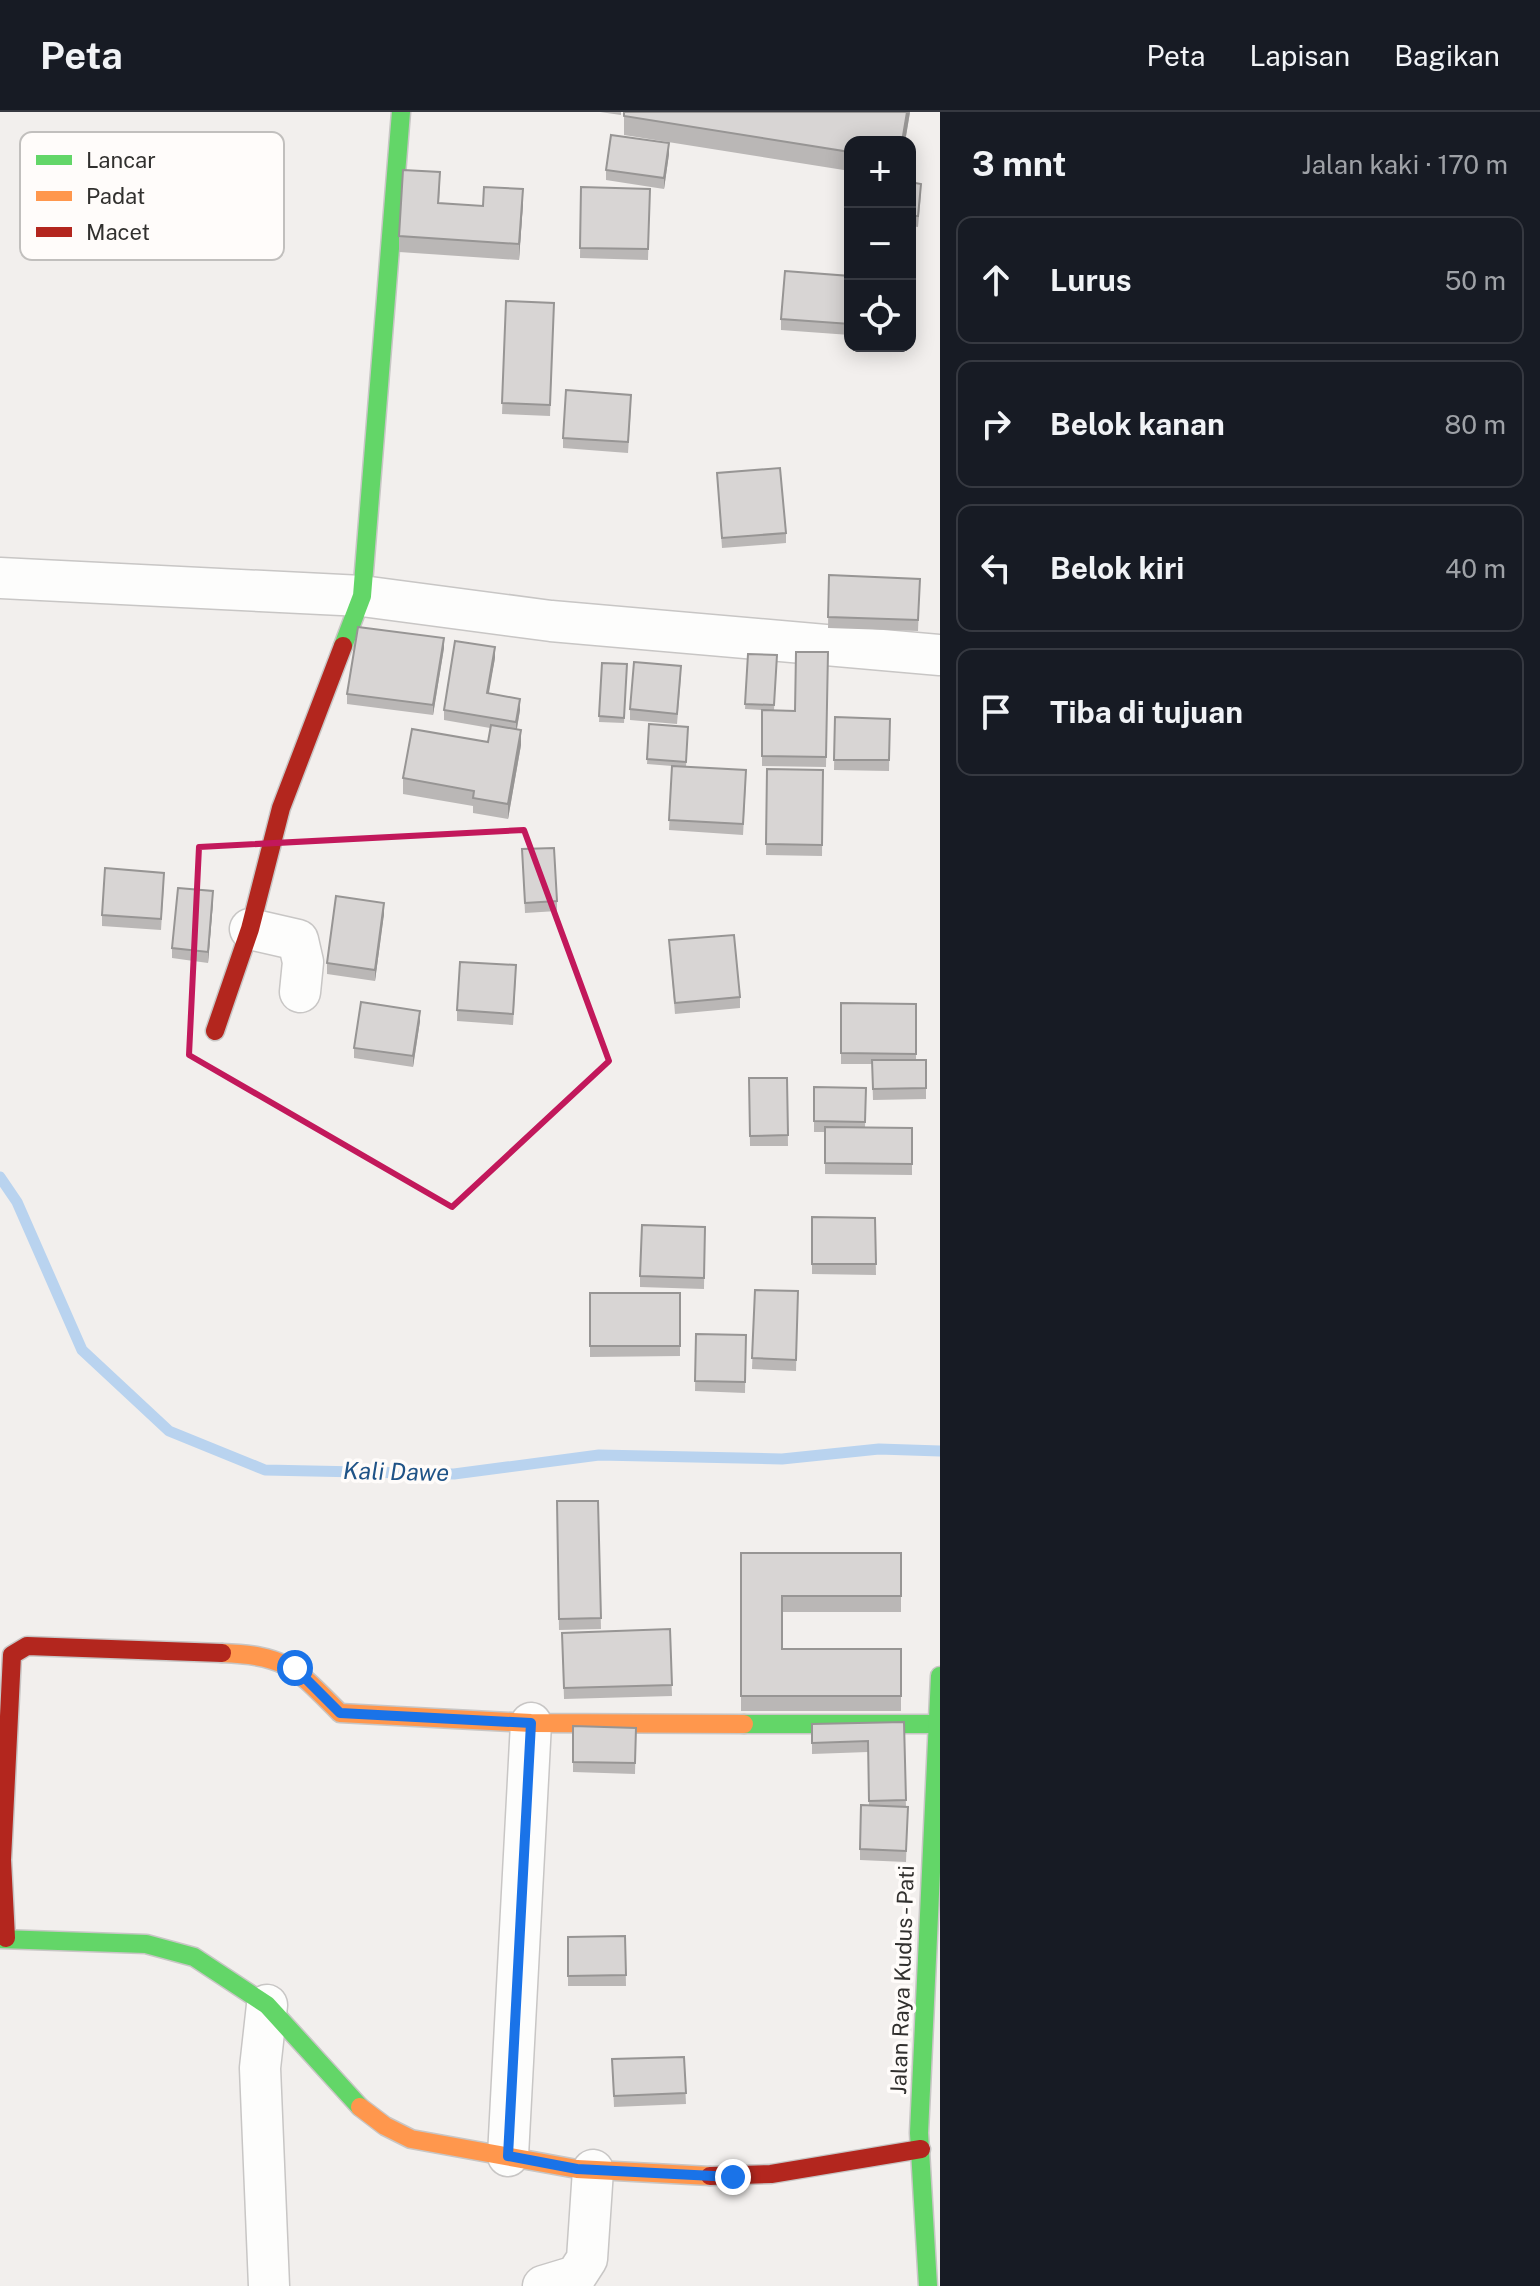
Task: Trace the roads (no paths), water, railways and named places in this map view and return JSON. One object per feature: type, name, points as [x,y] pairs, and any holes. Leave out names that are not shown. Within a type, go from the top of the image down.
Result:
[{"type":"main road","points":[[215,1031],[250,929],[281,808],[362,596],[401,112]]},
{"type":"main road","points":[[921,2149],[771,2174],[687,2176],[593,2170],[411,2139],[385,2126],[354,2102],[267,2005],[194,1957],[146,1944],[3,1939],[2,1860],[9,1667],[12,1655],[20,1649],[40,1646],[262,1654],[295,1668],[340,1713],[531,1723],[937,1724]]},
{"type":"main road","name":"Jalan Raya Kudus - Pati","points":[[928,2286],[933,2208],[921,2149],[940,1676]]},
{"type":"street","points":[[0,578],[362,596],[551,621],[940,655]]},
{"type":"street","points":[[250,929],[298,940],[303,962],[300,992]]},
{"type":"street","points":[[508,2156],[531,1723]]},
{"type":"street","points":[[267,2005],[260,2068],[269,2286]]},
{"type":"street","points":[[543,2286],[576,2276],[587,2259],[593,2170]]},
{"type":"waterway","name":"Kali Dawe","points":[[0,1177],[17,1202],[82,1350],[169,1431],[265,1470],[454,1474],[599,1455],[782,1459],[879,1449],[940,1451]]}]
